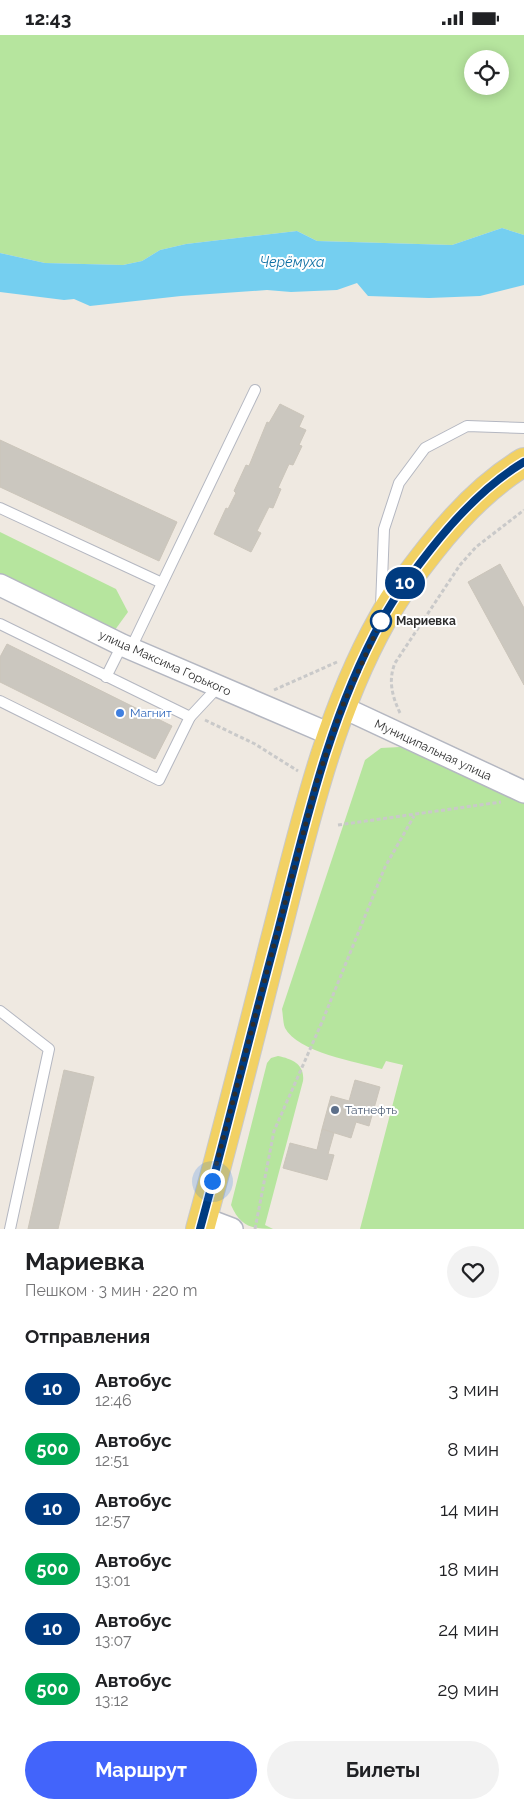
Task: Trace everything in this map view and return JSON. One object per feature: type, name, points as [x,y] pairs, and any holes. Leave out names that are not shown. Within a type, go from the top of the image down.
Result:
[{"type":"main road","points":[[201,1223],[300,847],[332,735],[342,707],[381,621],[401,589],[447,528],[491,486],[524,463]]},
{"type":"street","name":"улица Максима Горького","points":[[0,585],[126,646],[332,735]]},
{"type":"street","name":"Муниципальная улица","points":[[342,707],[412,740],[515,797]]},
{"type":"street","points":[[201,1223],[232,1229]]},
{"type":"lane","points":[[106,677],[162,583],[255,391]]},
{"type":"lane","points":[[381,621],[384,529],[399,483],[404,476],[425,448],[467,425],[524,427]]},
{"type":"lane","points":[[0,508],[162,583]]},
{"type":"lane","points":[[0,624],[106,677],[191,715]]},
{"type":"lane","points":[[0,701],[159,780],[191,715],[218,687]]},
{"type":"lane","points":[[0,1011],[49,1049],[10,1229]]},
{"type":"path","points":[[412,740],[393,694],[390,674],[395,663],[460,565],[476,547],[524,510]]},
{"type":"path","points":[[250,701],[344,659]]},
{"type":"path","points":[[191,715],[255,744],[302,773]]},
{"type":"path","points":[[338,825],[414,816],[515,797]]},
{"type":"path","points":[[256,1229],[274,1131],[322,1022],[386,867],[414,816]]},
{"type":"green space","points":[[0,35],[524,35],[524,235],[502,228],[452,245],[317,241],[297,231],[186,244],[160,250],[142,261],[123,265],[45,263],[0,253]]},
{"type":"green space","points":[[0,532],[116,589],[128,612],[112,634],[0,579]]},
{"type":"green space","points":[[400,747],[524,802],[524,1229],[360,1229],[403,1065],[386,1061],[382,1069],[329,1055],[302,1044],[284,1026],[282,1009],[365,760],[381,748]]},
{"type":"green space","points":[[278,1056],[293,1061],[300,1067],[303,1081],[265,1225],[273,1229],[258,1228],[242,1222],[231,1205],[267,1063],[271,1058]]},
{"type":"water","name":"Черёмуха","points":[[502,228],[524,235],[524,285],[480,296],[429,298],[368,296],[357,283],[337,290],[291,292],[267,290],[181,296],[90,306],[74,299],[64,300],[0,292],[0,253],[45,263],[123,265],[142,261],[160,250],[186,244],[297,231],[317,241],[452,245]]},
{"type":"building","points":[[280,404],[304,416],[299,427],[306,430],[299,445],[302,446],[293,465],[289,464],[278,488],[281,489],[273,508],[269,507],[257,531],[261,533],[251,552],[214,534],[226,508],[228,509],[236,493],[234,491],[246,465],[249,466],[267,422],[269,423]]},
{"type":"building","points":[[0,440],[177,522],[159,561],[0,487]]},
{"type":"building","points":[[500,564],[524,608],[524,685],[468,582]]},
{"type":"building","points":[[7,644],[172,726],[155,759],[0,682],[0,657]]},
{"type":"building","points":[[64,1070],[94,1077],[58,1229],[28,1229]]},
{"type":"building","points":[[355,1080],[380,1087],[369,1126],[356,1122],[351,1138],[322,1129],[331,1096],[349,1101]]},
{"type":"building","points":[[322,1129],[334,1133],[328,1154],[334,1155],[327,1180],[283,1168],[290,1143],[317,1150]]},
{"type":"bus line","name":"10","points":[[200,1229],[317,781],[342,707],[381,621],[401,589],[447,528],[491,486],[524,462]]},
{"type":"place","name":"Мариевка","points":[[381,621]]},
{"type":"place","name":"Магнит","points":[[120,713]]},
{"type":"place","name":"Татнефть","points":[[335,1110]]},
{"type":"route","points":[[212,1181],[317,781],[342,707],[381,621]]}]
